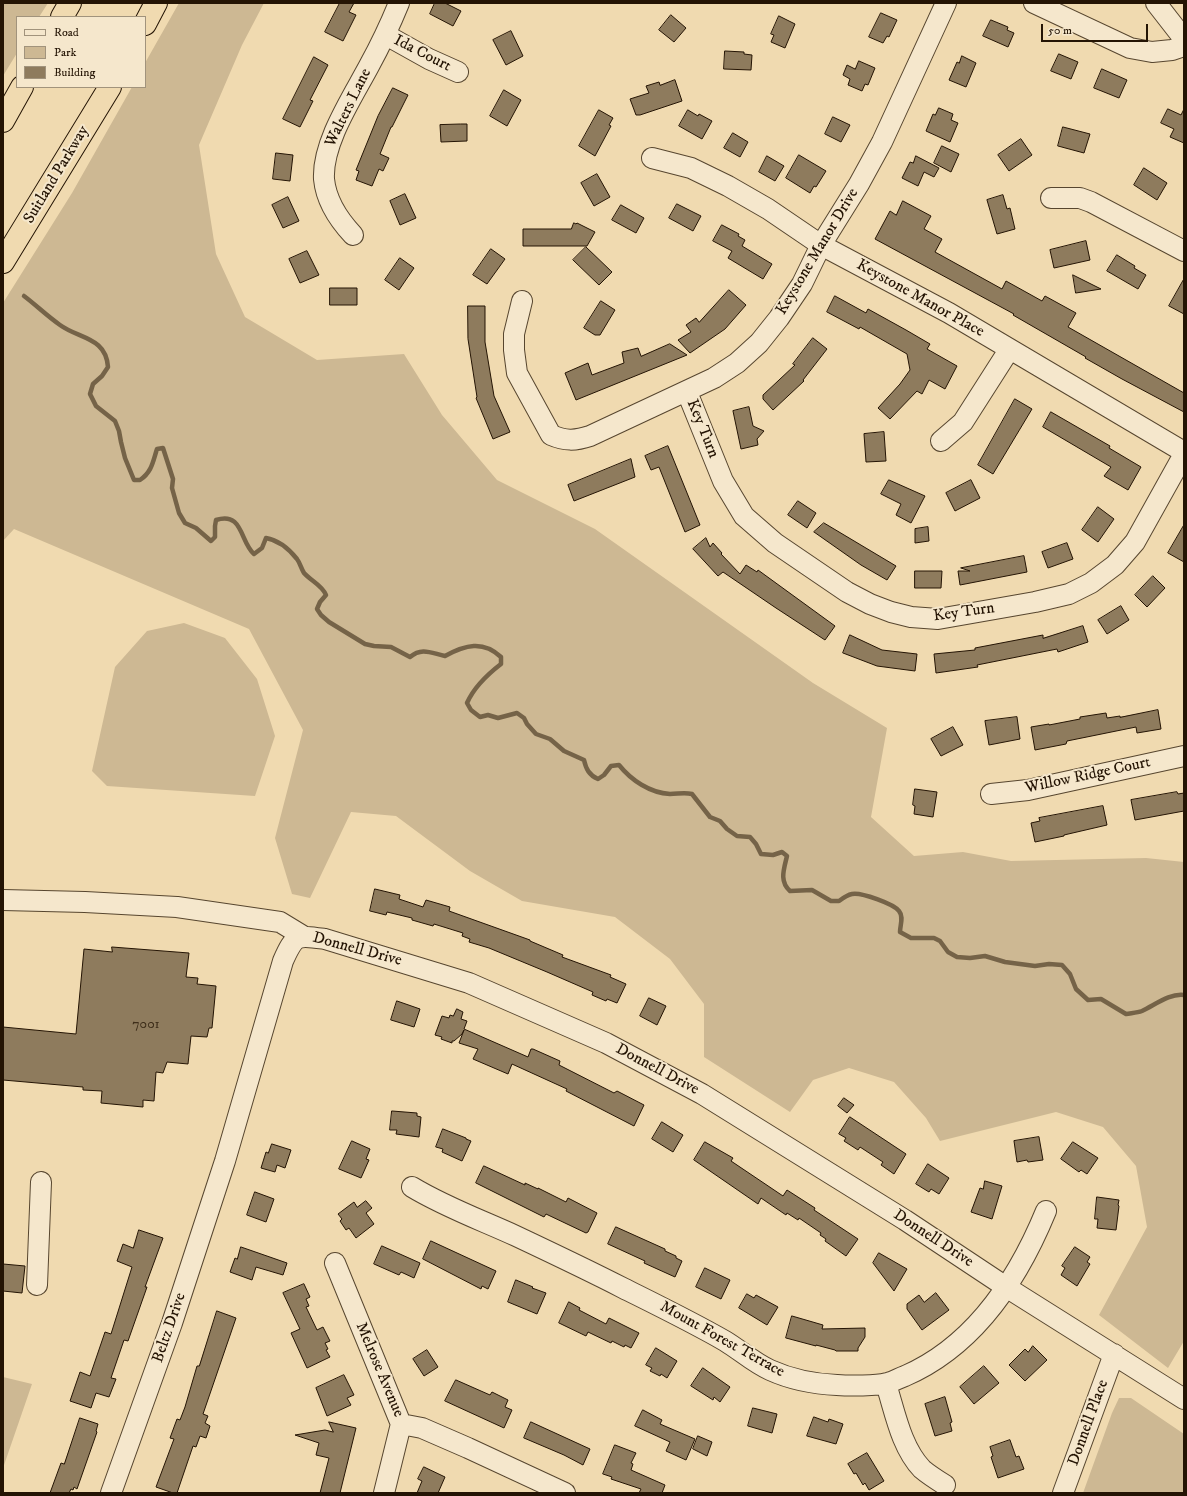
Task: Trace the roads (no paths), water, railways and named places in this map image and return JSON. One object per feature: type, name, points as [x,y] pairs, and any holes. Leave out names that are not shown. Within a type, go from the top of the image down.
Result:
[{"type":"highway","points":[[63,16],[70,3]]},
{"type":"highway","points":[[146,22],[156,3]]},
{"type":"highway","points":[[3,121],[21,88]]},
{"type":"highway","name":"Suitland Parkway","points":[[3,262],[109,88]]},
{"type":"street","name":"Walters Lane","points":[[353,235],[344,225],[328,197],[324,180],[324,164],[339,121],[386,35],[400,3]]},
{"type":"street","name":"Keystone Manor Drive","points":[[522,301],[514,334],[514,350],[517,373],[551,435],[570,440],[578,440],[687,392],[714,378],[736,363],[759,344],[802,284],[821,245],[882,142],[946,3]]},
{"type":"street","points":[[1034,3],[1130,48],[1152,52],[1172,50],[1184,46]]},
{"type":"street","points":[[1156,3],[1184,39]]},
{"type":"street","name":"Ida Court","points":[[386,35],[429,59],[458,72]]},
{"type":"street","name":"Keystone Manor Place","points":[[652,158],[691,168],[715,179],[768,210],[821,245],[949,313],[1184,453]]},
{"type":"street","points":[[1051,198],[1080,198],[1091,202],[1184,251]]},
{"type":"street","points":[[941,441],[963,422],[1009,350]]},
{"type":"street","name":"Key Turn","points":[[687,392],[723,481],[744,516],[775,543],[847,592],[870,604],[891,612],[911,617],[938,619],[1035,602],[1069,594],[1091,583],[1114,565],[1135,542],[1184,453]]},
{"type":"street","name":"Willow Ridge Court","points":[[991,794],[1028,790],[1184,756]]},
{"type":"street","points":[[3,900],[85,902],[177,907],[280,922],[303,936]]},
{"type":"street","name":"Donnell Drive","points":[[225,1161],[282,961],[289,947],[296,939],[303,936],[325,939],[469,984],[606,1043],[702,1094],[906,1220],[1006,1287],[1184,1399]]},
{"type":"street","name":"Beltz Drive","points":[[110,1493],[172,1323],[225,1161]]},
{"type":"street","points":[[37,1285],[41,1182]]},
{"type":"street","name":"Mount Forest Terrace","points":[[412,1187],[433,1200],[517,1237],[622,1287],[725,1341],[769,1370],[796,1380],[846,1386],[886,1384],[914,1372],[941,1356],[975,1327],[1018,1270],[1034,1240],[1046,1211]]},
{"type":"street","name":"Melrose Avenue","points":[[335,1263],[401,1424],[422,1428],[565,1493]]},
{"type":"street","name":"Donnell Place","points":[[1063,1493],[1114,1354]]},
{"type":"street","points":[[886,1384],[901,1431],[912,1455],[922,1469],[945,1485]]},
{"type":"street","points":[[384,1493],[401,1424]]},
{"type":"waterway","points":[[24,296],[67,330],[90,340],[97,344],[102,350],[106,357],[108,367],[102,376],[93,384],[90,394],[96,406],[115,421],[119,431],[125,458],[134,480],[140,480],[144,477],[152,466],[157,449],[163,448],[173,479],[172,488],[179,513],[185,523],[196,528],[211,541],[215,537],[216,520],[225,518],[231,520],[240,529],[249,549],[254,554],[262,548],[266,538],[283,546],[297,559],[304,573],[319,586],[326,595],[320,602],[317,609],[321,615],[329,622],[365,644],[391,647],[410,657],[423,651],[445,656],[460,649],[474,646],[481,646],[494,652],[501,657],[501,664],[482,681],[473,692],[467,703],[471,710],[480,717],[488,715],[498,718],[517,713],[524,718],[536,734],[550,739],[564,751],[584,760],[588,771],[592,776],[598,779],[604,775],[611,766],[619,765],[635,781],[655,791],[670,794],[692,794],[710,817],[720,821],[727,829],[737,836],[750,837],[756,844],[761,854],[773,855],[782,852],[787,856],[783,879],[790,891],[812,890],[831,901],[839,901],[852,894],[877,899],[891,905],[899,911],[902,918],[900,932],[911,938],[934,938],[940,941],[948,952],[957,957],[970,958],[985,956],[1005,962],[1035,966],[1049,964],[1062,965],[1070,974],[1076,989],[1088,1000],[1101,999],[1126,1014],[1142,1011],[1173,996],[1184,995]]}]
